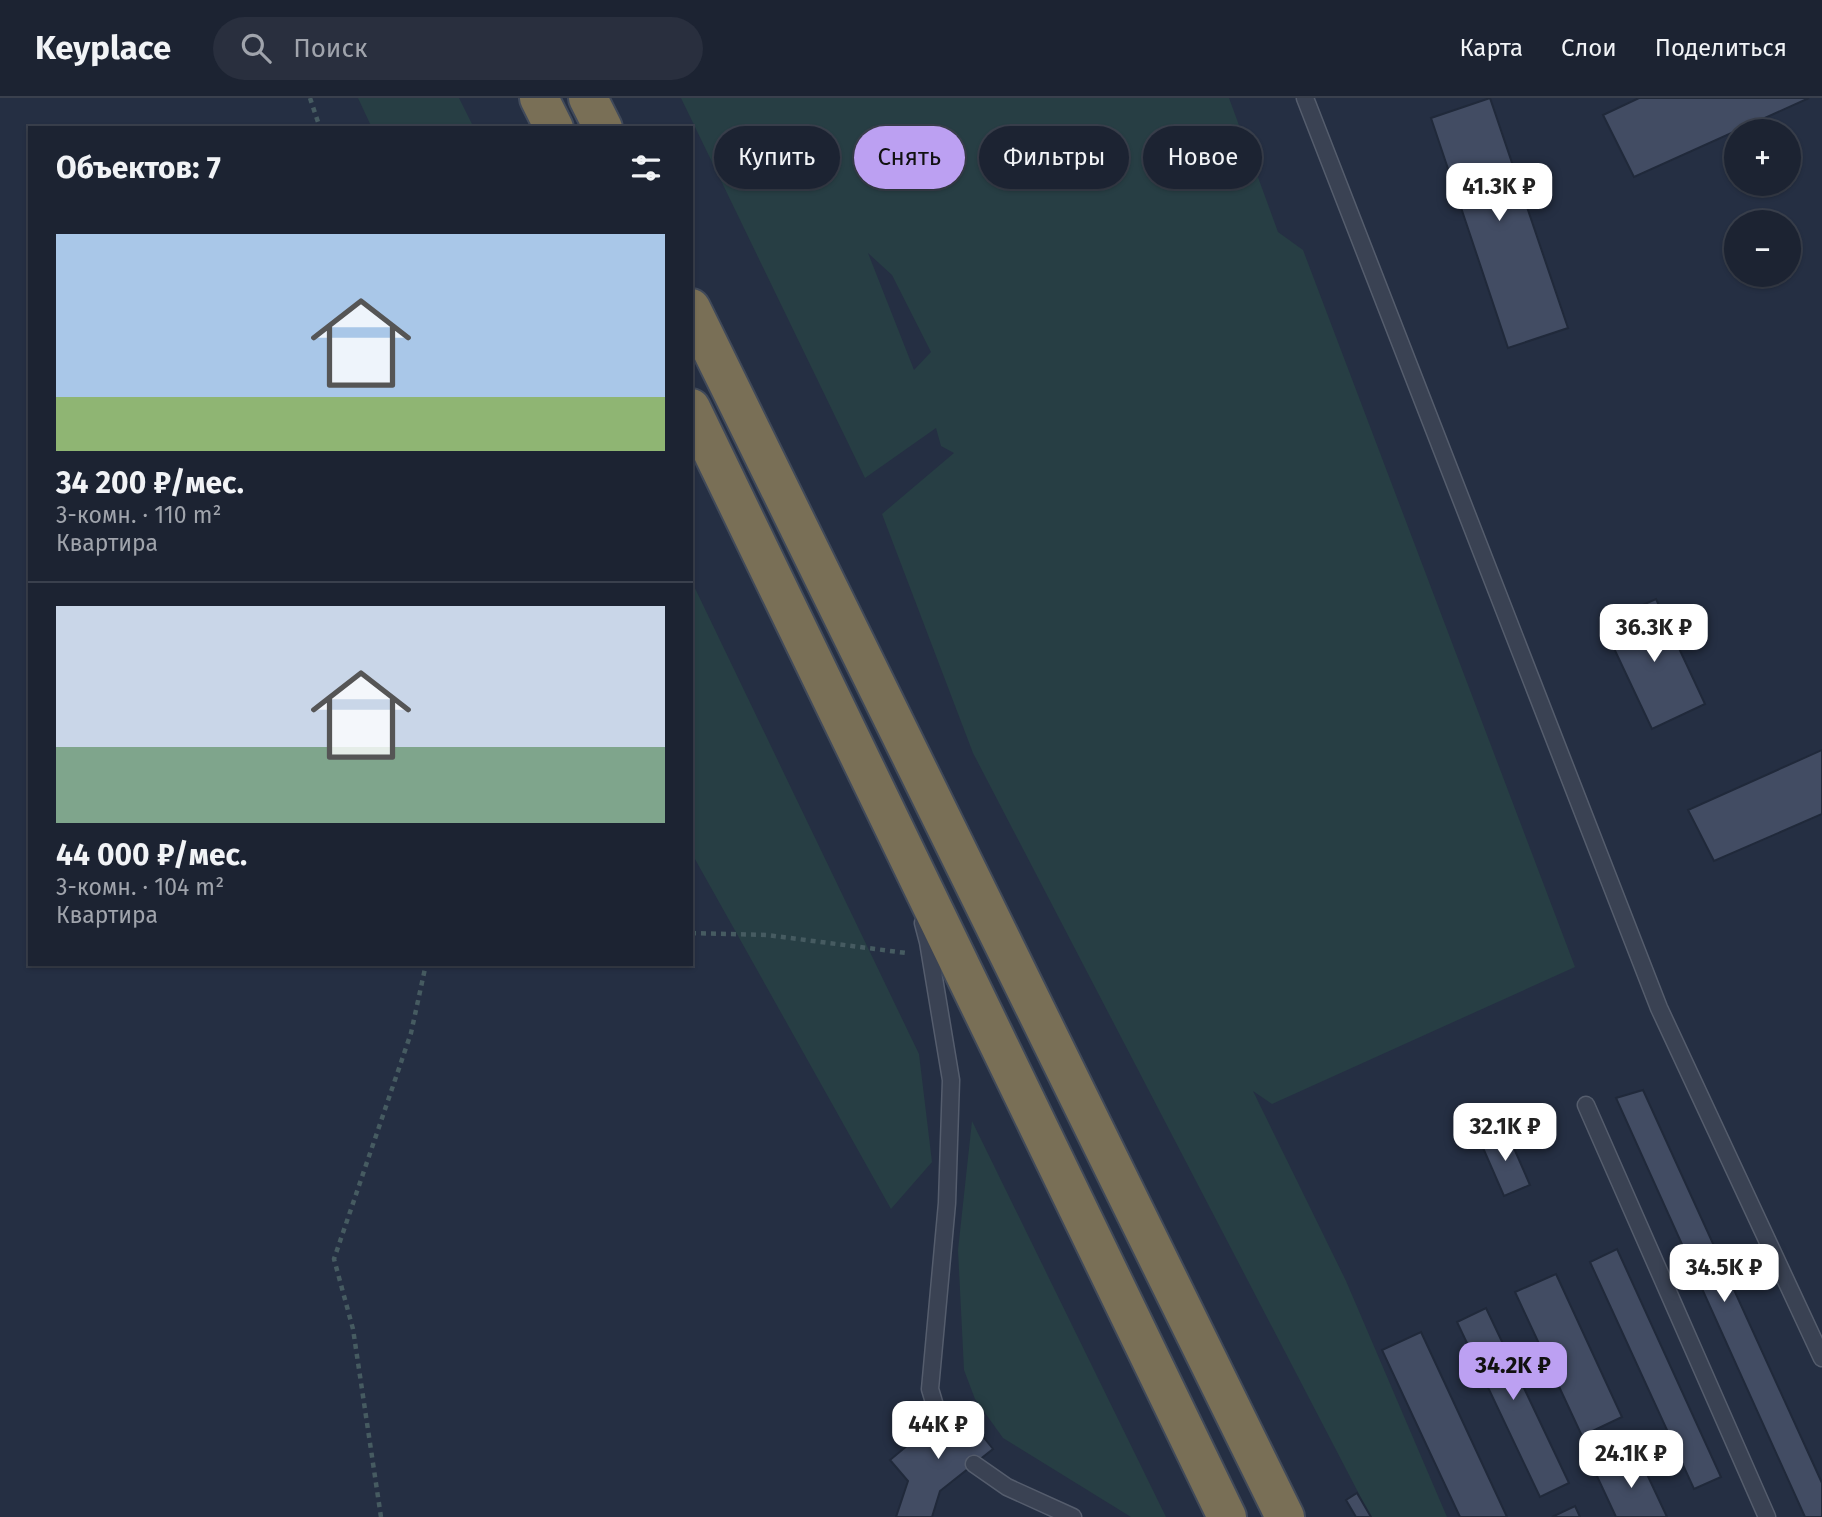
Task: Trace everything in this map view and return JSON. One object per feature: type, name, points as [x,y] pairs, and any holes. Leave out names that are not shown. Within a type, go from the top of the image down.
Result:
[{"type":"highway","points":[[539,98],[553,126]]},
{"type":"highway","points":[[588,98],[602,126]]},
{"type":"highway","points":[[693,311],[1284,1517]]},
{"type":"highway","points":[[693,412],[1227,1517]]},
{"type":"lane","points":[[1305,98],[1659,1009],[1822,1358]]},
{"type":"lane","points":[[900,839],[930,956],[951,1080],[947,1203],[930,1390],[939,1419]]},
{"type":"lane","points":[[1586,1105],[1767,1517]]},
{"type":"lane","points":[[974,1464],[1007,1487],[1073,1517]]},
{"type":"path","points":[[310,98],[319,126]]},
{"type":"path","points":[[693,933],[767,935],[930,956]]},
{"type":"path","points":[[381,1517],[353,1329],[334,1259],[411,1033],[426,966]]},
{"type":"green space","points":[[358,98],[459,98],[473,126],[371,126]]},
{"type":"green space","points":[[681,98],[1229,98],[1239,126],[1143,126],[1143,189],[1262,188],[1278,232],[1303,250],[1575,967],[1272,1104],[1253,1091],[1346,1281],[1447,1517],[1371,1517],[973,753],[882,514],[954,453],[941,446],[936,428],[865,478],[725,189],[840,189],[840,126],[714,126],[714,166]],"holes":[[[868,253],[892,275],[931,352],[914,370]]]},
{"type":"green space","points":[[693,584],[919,1054],[932,1162],[891,1209],[693,856]]},
{"type":"green space","points":[[972,1121],[1166,1517],[1131,1517],[1003,1438],[975,1399],[964,1370],[958,1250]]},
{"type":"building","points":[[1490,98],[1568,328],[1508,348],[1431,118]]},
{"type":"building","points":[[1639,98],[1809,98],[1762,119],[1724,119],[1724,136],[1634,177],[1603,115]]},
{"type":"building","points":[[1656,599],[1705,704],[1652,729],[1602,623]]},
{"type":"building","points":[[1822,750],[1822,814],[1714,861],[1688,810]]},
{"type":"building","points":[[1643,1090],[1822,1483],[1822,1517],[1805,1517],[1616,1098]]},
{"type":"building","points":[[1506,1130],[1530,1185],[1504,1196],[1480,1141]]},
{"type":"building","points":[[1617,1249],[1721,1477],[1694,1489],[1590,1262]]},
{"type":"building","points":[[1556,1274],[1622,1417],[1582,1436],[1515,1292]]},
{"type":"building","points":[[1486,1308],[1569,1483],[1540,1497],[1457,1322]]},
{"type":"building","points":[[1421,1332],[1507,1517],[1460,1517],[1382,1350]]},
{"type":"building","points":[[957,1404],[993,1449],[940,1491],[932,1517],[896,1517],[908,1481],[890,1460]]},
{"type":"building","points":[[1638,1455],[1667,1517],[1616,1517],[1596,1474]]},
{"type":"building","points":[[1357,1493],[1371,1517],[1356,1517],[1346,1500]]},
{"type":"building","points":[[1575,1506],[1580,1517],[1552,1517]]}]
